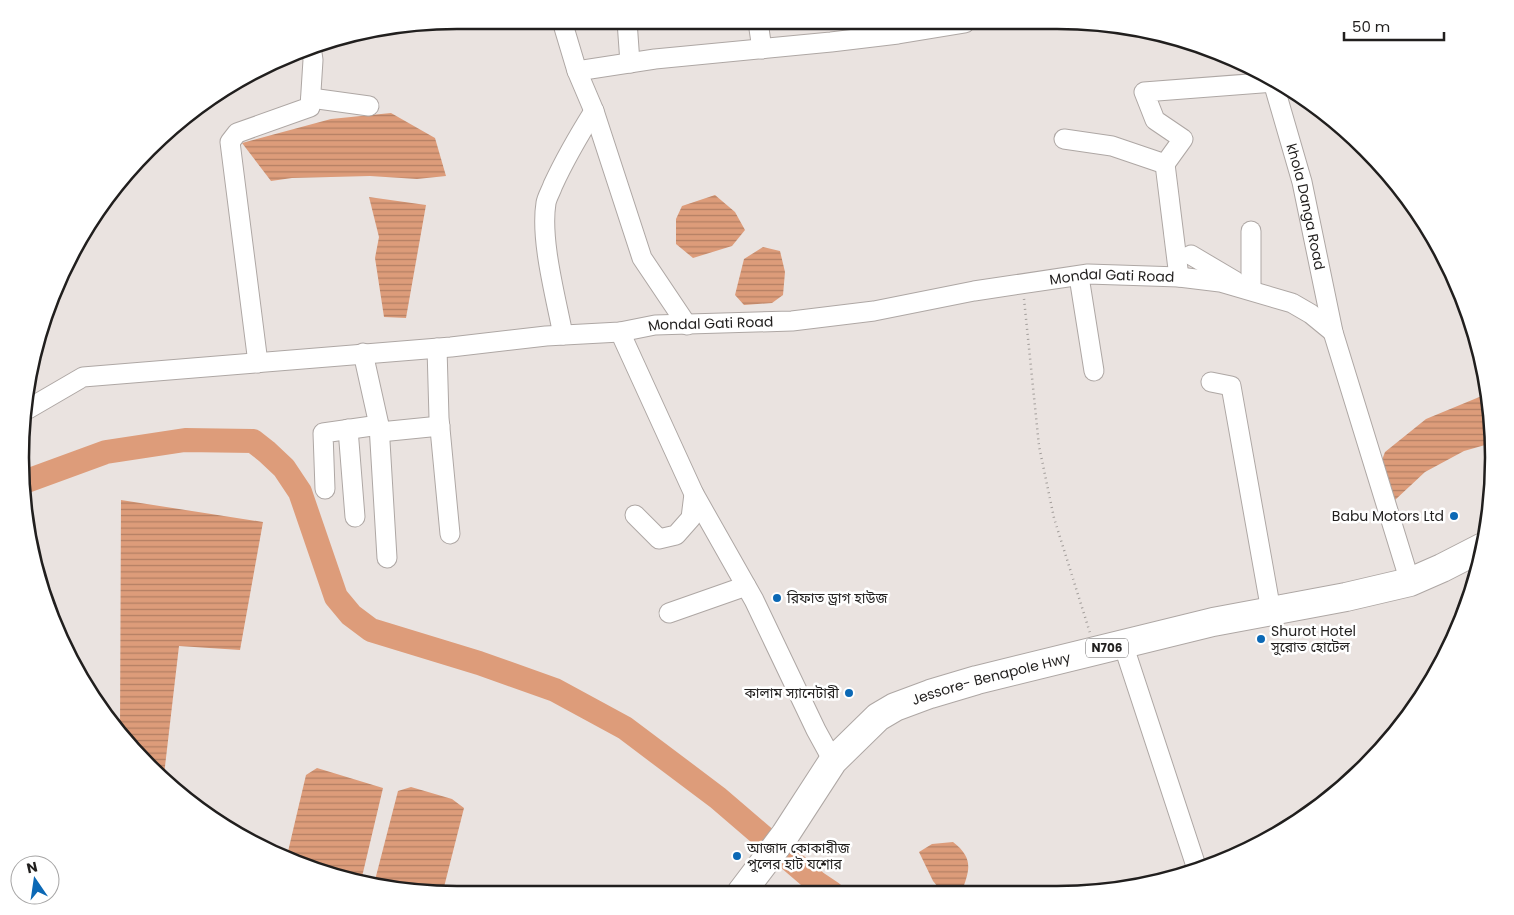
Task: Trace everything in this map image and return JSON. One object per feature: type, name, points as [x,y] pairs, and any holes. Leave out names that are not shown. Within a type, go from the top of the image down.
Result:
[{"type":"highway","name":"Jessore- Benapole Hwy","points":[[746,886],[785,835],[833,762],[878,716],[895,707],[977,680],[1213,622],[1410,582],[1475,551]]},
{"type":"street","points":[[564,29],[577,71],[594,111],[642,258],[687,324]]},
{"type":"street","points":[[628,29],[630,63]]},
{"type":"street","points":[[759,29],[762,49]]},
{"type":"street","points":[[577,71],[655,59],[840,41],[917,29]]},
{"type":"street","points":[[258,363],[230,142],[237,133],[310,108],[312,55]]},
{"type":"street","points":[[1179,277],[1165,164],[1183,139],[1155,120],[1144,92],[1265,83]]},
{"type":"street","name":"khola Danga Road","points":[[1276,89],[1302,182],[1332,332]]},
{"type":"street","points":[[311,98],[369,106]]},
{"type":"street","points":[[563,335],[551,275],[545,221],[546,201],[571,150],[594,111]]},
{"type":"street","points":[[1064,139],[1112,146],[1165,164]]},
{"type":"street","points":[[1251,231],[1251,290]]},
{"type":"street","points":[[1179,277],[1193,249],[1251,290]]},
{"type":"street","name":"Mondal Gati Road","points":[[32,408],[83,377],[437,348],[563,335],[620,332],[655,325],[792,321],[874,311],[974,291],[1088,274],[1179,277],[1220,282],[1292,303],[1311,314],[1332,332]]},
{"type":"street","points":[[1080,282],[1094,371]]},
{"type":"street","points":[[620,332],[694,494],[746,586],[833,762]]},
{"type":"street","points":[[1332,332],[1410,582]]},
{"type":"street","points":[[437,348],[440,426],[450,534]]},
{"type":"street","points":[[363,353],[380,428],[387,558]]},
{"type":"street","points":[[1211,382],[1231,386],[1271,611]]},
{"type":"street","points":[[325,489],[323,433],[348,429],[440,426]]},
{"type":"street","points":[[348,429],[355,517]]},
{"type":"street","points":[[635,515],[659,538],[676,534],[690,518],[694,494]]},
{"type":"street","points":[[669,614],[746,586]]},
{"type":"street","points":[[1123,644],[1195,863]]},
{"type":"path","points":[[1022,284],[1039,446],[1054,518],[1096,651]]},
{"type":"shaded area","points":[[391,113],[435,138],[446,176],[417,179],[370,176],[292,178],[271,181],[242,143],[331,119]]},
{"type":"shaded area","points":[[715,195],[735,212],[745,230],[732,246],[693,258],[676,244],[676,219],[682,206]]},
{"type":"shaded area","points":[[369,197],[426,205],[406,318],[384,317],[375,258],[379,237]]},
{"type":"shaded area","points":[[763,247],[780,251],[785,272],[783,295],[772,303],[744,305],[735,295],[744,259]]},
{"type":"shaded area","points":[[1481,396],[1485,445],[1464,451],[1425,472],[1395,500],[1382,460],[1385,452],[1426,419]]},
{"type":"shaded area","points":[[121,500],[263,522],[240,650],[179,646],[165,771],[120,723]]},
{"type":"shaded area","points":[[317,768],[383,788],[362,875],[288,852],[306,775]]},
{"type":"shaded area","points":[[411,787],[452,799],[464,808],[444,886],[402,883],[375,878],[398,791]]},
{"type":"shaded area","points":[[953,842],[965,854],[968,872],[964,886],[937,886],[933,881],[919,852],[932,844]]},
{"type":"waterway","points":[[30,480],[106,452],[185,440],[253,441],[284,468],[300,492],[336,597],[351,615],[371,630],[479,663],[555,690],[625,728],[718,798],[822,886]]},
{"type":"place","name":"Babu Motors Ltd","points":[[1454,516]]},
{"type":"place","name":"রিফাত ড্রাগ হাউজ","points":[[777,598]]},
{"type":"place","name":"Shurot Hotel সুরোত হোটেল","points":[[1261,639]]},
{"type":"place","name":"কালাম স্যানেটারী","points":[[849,693]]},
{"type":"place","name":"আজাদ কোকারীজ পুলের হাট যশোর","points":[[737,856]]}]
